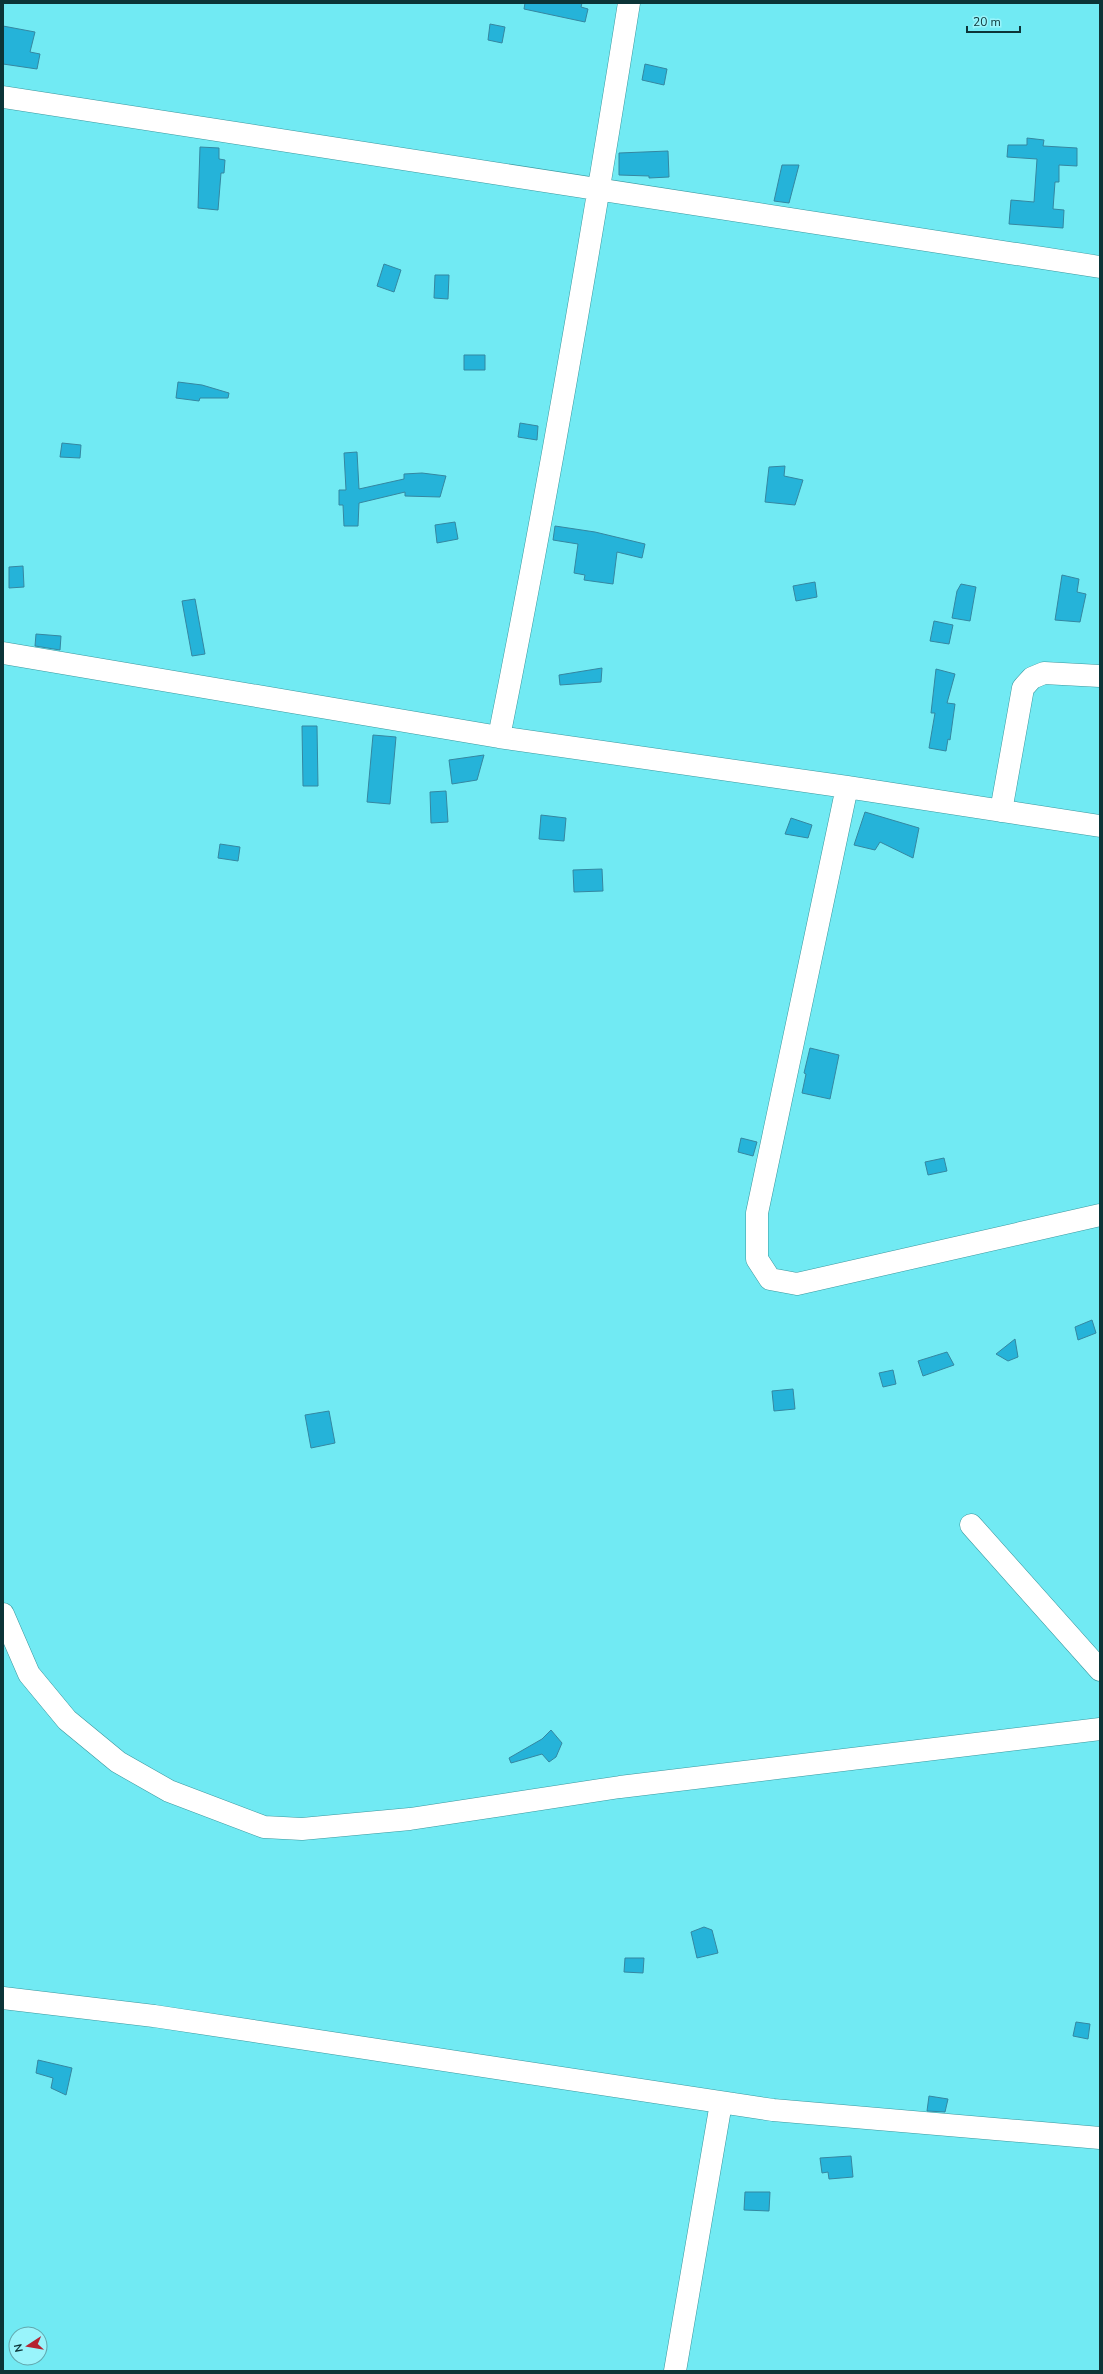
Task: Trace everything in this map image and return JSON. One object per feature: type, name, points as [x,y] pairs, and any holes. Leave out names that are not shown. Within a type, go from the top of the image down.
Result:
[{"type":"street","points":[[499,737],[538,546],[600,189],[629,3]]},
{"type":"street","points":[[3,97],[1100,267]]},
{"type":"street","points":[[3,652],[499,737],[847,787],[1100,826]]},
{"type":"street","points":[[1001,811],[1023,688],[1032,678],[1044,673],[1100,676]]},
{"type":"street","points":[[847,787],[757,1213],[757,1259],[770,1279],[797,1284],[1100,1215]]},
{"type":"street","points":[[971,1525],[1100,1670]]},
{"type":"street","points":[[3,1614],[29,1674],[67,1720],[118,1762],[169,1791],[264,1827],[302,1829],[410,1819],[620,1787],[1100,1729]]},
{"type":"street","points":[[3,1998],[154,2016],[773,2110],[1100,2138]]},
{"type":"street","points":[[675,2371],[721,2103]]},
{"type":"building","points":[[525,3],[582,3],[581,7],[588,9],[585,22],[524,9]]},
{"type":"building","points":[[490,24],[505,27],[502,43],[488,40]]},
{"type":"building","points":[[3,26],[35,32],[30,52],[40,54],[37,69],[3,64]]},
{"type":"building","points":[[645,64],[667,69],[664,85],[642,80]]},
{"type":"building","points":[[1027,138],[1044,140],[1043,146],[1077,148],[1077,166],[1059,165],[1059,182],[1055,182],[1053,209],[1064,210],[1063,228],[1009,224],[1011,200],[1034,202],[1037,159],[1007,157],[1008,145],[1027,145]]},
{"type":"building","points":[[200,147],[219,148],[219,159],[225,160],[224,173],[221,173],[218,210],[198,208]]},
{"type":"building","points":[[668,151],[669,177],[649,178],[649,176],[619,175],[619,153]]},
{"type":"building","points":[[782,165],[799,165],[789,203],[774,201]]},
{"type":"building","points":[[384,264],[401,270],[394,292],[377,286]]},
{"type":"building","points":[[435,275],[449,275],[448,299],[434,298]]},
{"type":"building","points":[[464,355],[485,355],[485,370],[464,370]]},
{"type":"building","points":[[178,382],[202,385],[229,393],[228,398],[200,398],[199,401],[176,398]]},
{"type":"building","points":[[520,423],[538,426],[537,440],[518,437]]},
{"type":"building","points":[[62,443],[81,445],[80,458],[60,457]]},
{"type":"building","points":[[357,452],[359,489],[404,479],[404,474],[422,473],[446,476],[440,497],[405,496],[405,492],[359,503],[358,526],[344,526],[343,505],[339,505],[339,490],[346,490],[344,453]]},
{"type":"building","points":[[785,466],[784,476],[803,480],[795,505],[765,502],[769,467]]},
{"type":"building","points":[[455,522],[458,539],[437,543],[435,525]]},
{"type":"building","points":[[555,526],[595,532],[645,544],[642,558],[617,552],[613,584],[584,580],[585,575],[574,573],[578,544],[553,540]]},
{"type":"building","points":[[23,566],[24,587],[9,588],[9,567]]},
{"type":"building","points":[[1062,575],[1079,579],[1077,592],[1086,594],[1080,622],[1055,620]]},
{"type":"building","points":[[815,582],[817,597],[796,601],[793,586]]},
{"type":"building","points":[[961,584],[976,587],[970,621],[952,618],[957,591]]},
{"type":"building","points":[[195,599],[205,654],[192,656],[182,601]]},
{"type":"building","points":[[934,621],[953,625],[949,644],[930,641]]},
{"type":"building","points":[[36,634],[61,636],[60,650],[35,646]]},
{"type":"building","points":[[602,668],[601,682],[560,685],[559,675]]},
{"type":"building","points":[[936,669],[955,674],[947,703],[955,704],[950,740],[948,739],[946,751],[929,748],[935,713],[931,713]]},
{"type":"building","points":[[302,726],[317,726],[318,786],[303,786]]},
{"type":"building","points":[[373,735],[396,737],[390,804],[367,802]]},
{"type":"building","points":[[484,755],[477,780],[452,784],[449,760]]},
{"type":"building","points":[[446,791],[448,822],[431,823],[430,792]]},
{"type":"building","points":[[865,812],[919,828],[913,858],[880,842],[875,850],[854,845]]},
{"type":"building","points":[[541,815],[566,818],[564,841],[539,839]]},
{"type":"building","points":[[791,818],[812,825],[808,838],[785,834]]},
{"type":"building","points":[[220,844],[240,847],[238,861],[218,858]]},
{"type":"building","points":[[602,869],[603,891],[574,892],[573,870]]},
{"type":"building","points":[[810,1048],[839,1055],[830,1099],[802,1093],[806,1074],[804,1073]]},
{"type":"building","points":[[741,1138],[757,1142],[753,1156],[738,1152]]},
{"type":"building","points":[[944,1158],[947,1171],[928,1175],[925,1162]]},
{"type":"building","points":[[1092,1320],[1096,1333],[1078,1340],[1075,1327]]},
{"type":"building","points":[[1015,1339],[1018,1357],[1008,1361],[996,1354]]},
{"type":"building","points":[[947,1352],[954,1365],[923,1376],[918,1361]]},
{"type":"building","points":[[893,1370],[896,1384],[883,1387],[879,1373]]},
{"type":"building","points":[[793,1389],[795,1409],[774,1411],[772,1391]]},
{"type":"building","points":[[329,1411],[335,1443],[311,1448],[305,1415]]},
{"type":"building","points":[[551,1730],[562,1743],[556,1757],[549,1762],[542,1754],[511,1763],[509,1758],[542,1739]]},
{"type":"building","points":[[704,1927],[712,1930],[718,1953],[697,1958],[691,1932]]},
{"type":"building","points":[[625,1958],[644,1958],[643,1973],[624,1972]]},
{"type":"building","points":[[1076,2022],[1090,2024],[1088,2039],[1073,2036]]},
{"type":"building","points":[[38,2060],[72,2068],[66,2095],[51,2088],[53,2078],[36,2073]]},
{"type":"building","points":[[929,2096],[948,2099],[945,2112],[927,2111]]},
{"type":"building","points":[[851,2156],[853,2177],[829,2179],[828,2172],[822,2173],[820,2158]]},
{"type":"building","points":[[745,2192],[770,2192],[769,2211],[744,2210]]}]
